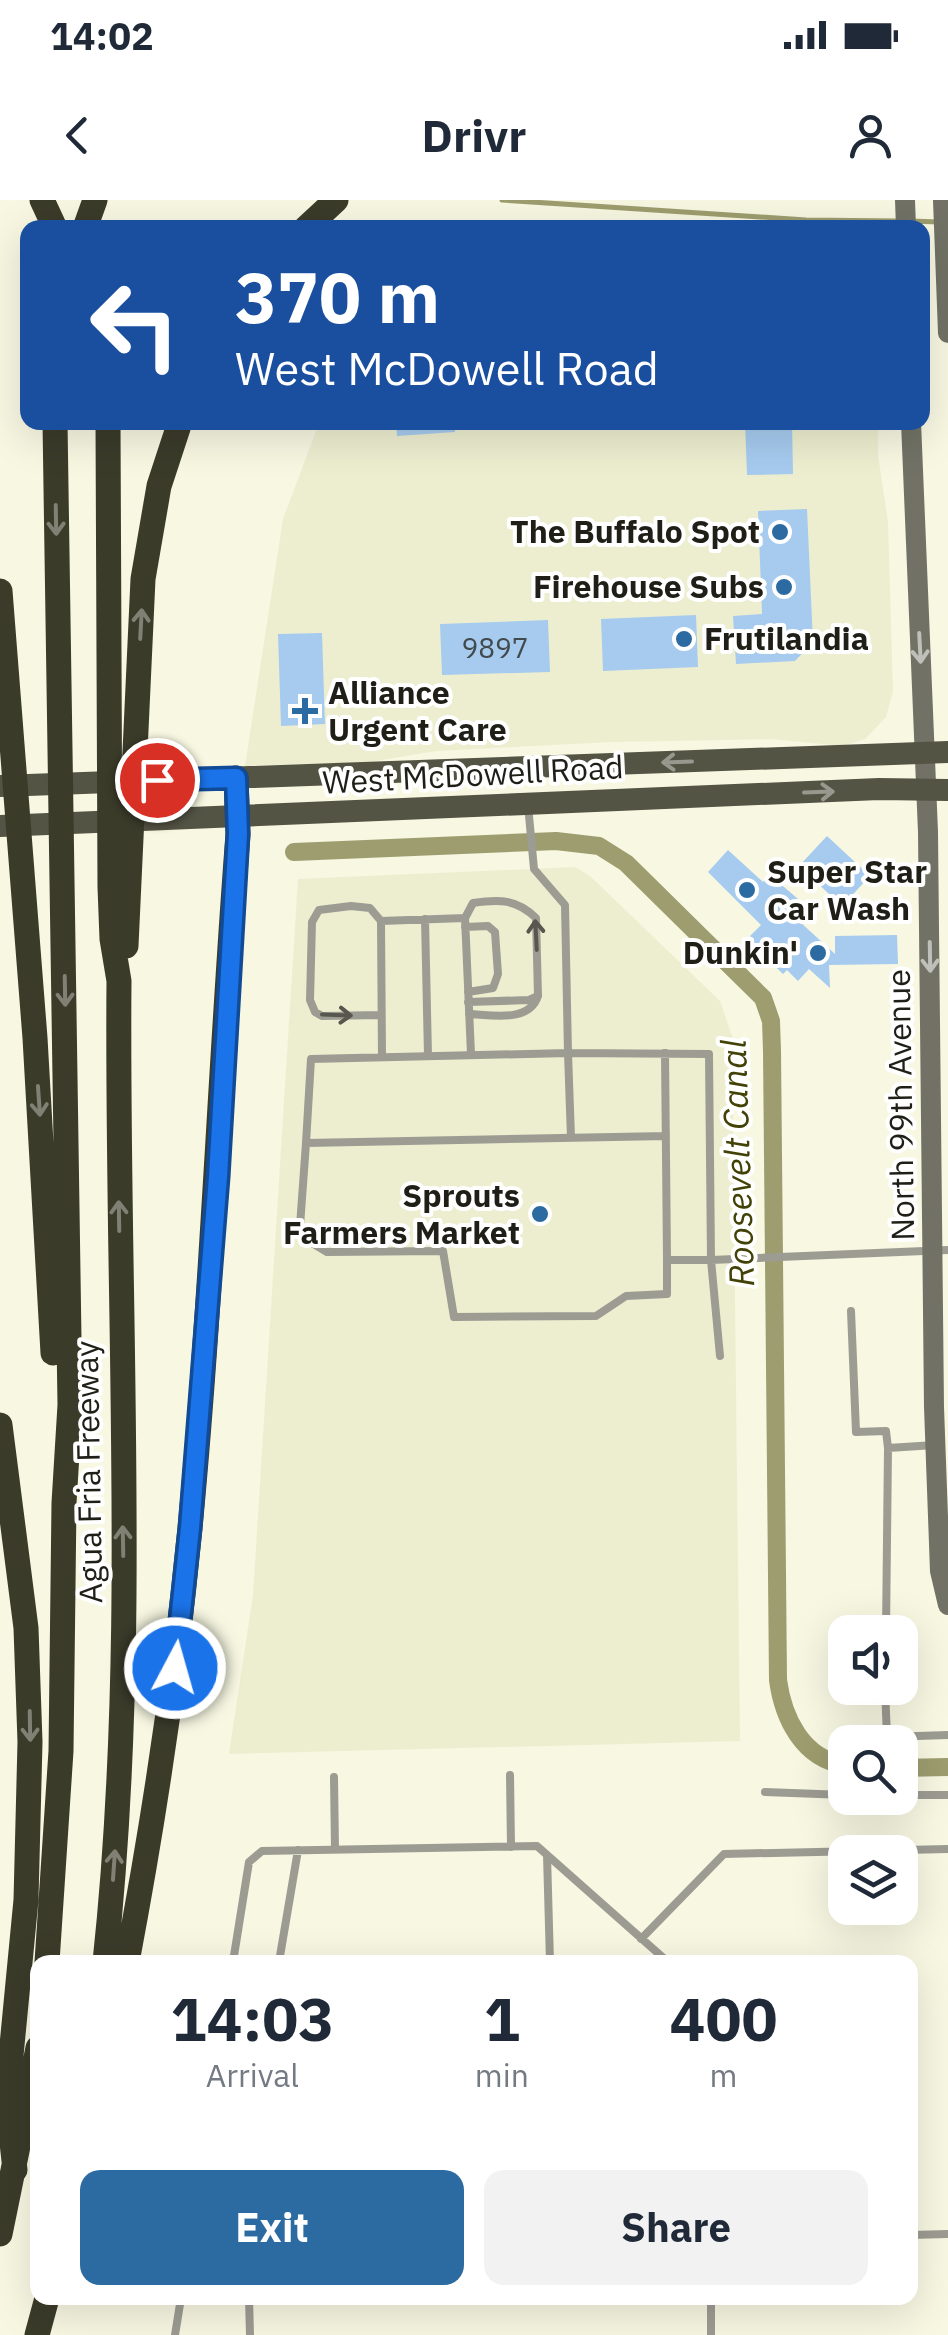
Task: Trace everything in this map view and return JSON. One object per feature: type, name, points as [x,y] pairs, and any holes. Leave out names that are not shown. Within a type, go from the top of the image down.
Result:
[{"type":"highway","points":[[315,220],[336,200]]},
{"type":"highway","points":[[54,430],[70,1406],[64,1503]]},
{"type":"highway","points":[[108,430],[108,722],[120,887]]},
{"type":"highway","points":[[120,887],[136,722],[147,543],[159,486],[177,430]]},
{"type":"highway","points":[[0,591],[46,1201],[54,1404],[64,1503]]},
{"type":"highway","points":[[129,1955],[169,1713],[190,1528],[218,1177],[236,778]]},
{"type":"highway","name":"Agua Fria Freeway","points":[[106,1955],[120,1779],[123,1658],[119,981],[127,939],[120,887]]},
{"type":"highway","points":[[0,1425],[26,1628],[30,1742],[26,1900],[7,2097],[14,2170]]},
{"type":"highway","name":"Agua Fria Freeway","points":[[47,1955],[63,1702],[64,1503]]},
{"type":"highway","points":[[0,2234],[30,2089]]},
{"type":"highway","points":[[37,2335],[45,2305]]},
{"type":"main road","points":[[943,200],[948,333]]},
{"type":"main road","name":"North 99th Avenue","points":[[911,430],[936,753],[941,1250],[935,1444],[940,1571],[948,1606]]},
{"type":"main road","name":"West McDowell Road","points":[[0,786],[936,753]]},
{"type":"main road","name":"West McDowell Road","points":[[0,826],[937,790]]},
{"type":"lane","points":[[528,805],[534,869],[565,905],[571,1138]]},
{"type":"lane","points":[[469,1014],[525,1013],[535,1005],[536,918],[522,905],[497,900],[473,903],[465,922],[468,997],[471,1054]]},
{"type":"lane","points":[[381,1015],[322,1016],[315,1012],[310,1000],[312,922],[319,910],[370,908],[381,921],[382,1057]]},
{"type":"lane","points":[[425,919],[428,1056]]},
{"type":"lane","points":[[381,921],[465,922],[488,926],[496,932],[498,974],[492,988],[468,997]]},
{"type":"lane","points":[[468,997],[529,1000],[538,996]]},
{"type":"lane","points":[[664,1054],[666,1294],[626,1296],[596,1316],[454,1317],[443,1251],[327,1252],[302,1237],[312,1059],[568,1052],[709,1054],[712,1260],[720,1356]]},
{"type":"lane","points":[[306,1143],[666,1136]]},
{"type":"lane","points":[[667,1260],[941,1250]]},
{"type":"lane","points":[[850,1311],[856,1432],[886,1431],[886,1615]]},
{"type":"lane","points":[[888,1448],[935,1444]]},
{"type":"lane","points":[[886,1705],[887,1737],[948,1735]]},
{"type":"lane","points":[[510,1774],[511,1846]]},
{"type":"lane","points":[[334,1777],[335,1849]]},
{"type":"lane","points":[[765,1792],[828,1794]]},
{"type":"lane","points":[[918,1796],[948,1795]]},
{"type":"lane","points":[[233,1955],[248,1862],[262,1851],[537,1846],[660,1955]]},
{"type":"lane","points":[[642,1939],[724,1854],[948,1849]]},
{"type":"lane","points":[[280,1955],[298,1850]]},
{"type":"lane","points":[[547,1854],[550,1955]]},
{"type":"lane","points":[[918,2234],[948,2234]]},
{"type":"lane","points":[[175,2335],[180,2305]]},
{"type":"lane","points":[[249,2305],[250,2335]]},
{"type":"lane","points":[[711,2305],[712,2335]]},
{"type":"shaded area","points":[[316,430],[878,430],[888,522],[893,691],[886,717],[865,739],[843,746],[771,739],[613,742],[436,751],[370,762],[245,766],[283,519]]},
{"type":"shaded area","points":[[575,867],[590,876],[720,1001],[732,1036],[740,1741],[229,1754],[253,1595],[298,879]]},
{"type":"building","points":[[397,430],[455,432],[397,436]]},
{"type":"building","points":[[745,430],[792,430],[793,474],[747,475]]},
{"type":"building","points":[[807,509],[813,642],[795,661],[736,664],[733,616],[762,614],[758,511]]},
{"type":"building","points":[[696,615],[698,667],[603,671],[601,619]]},
{"type":"building","points":[[548,620],[550,672],[442,675],[440,624]]},
{"type":"building","points":[[322,633],[325,724],[281,726],[278,634]]},
{"type":"building","points":[[827,836],[870,876],[842,906],[799,866]]},
{"type":"building","points":[[728,850],[763,882],[769,874],[798,899],[788,911],[835,954],[835,936],[897,935],[898,964],[829,965],[830,988],[809,969],[798,981],[787,970],[783,974],[750,942],[750,936],[761,925],[708,872]]},
{"type":"waterway","points":[[502,200],[806,220]]},
{"type":"waterway","points":[[930,222],[939,222]]},
{"type":"waterway","name":"Roosevelt Canal","points":[[294,852],[556,841],[599,846],[626,863],[763,998],[771,1021],[772,1051],[778,1680],[797,1734],[828,1760]]},
{"type":"waterway","name":"Roosevelt Canal","points":[[918,1768],[948,1767]]},
{"type":"place","name":"The Buffalo Spot","points":[[780,532]]},
{"type":"place","name":"Firehouse Subs","points":[[784,587]]},
{"type":"place","name":"Frutilandia","points":[[684,639]]},
{"type":"place","name":"Alliance Urgent Care","points":[[305,711]]},
{"type":"place","name":"Super Star Car Wash","points":[[747,890]]},
{"type":"place","name":"Dunkin'","points":[[818,953]]},
{"type":"place","name":"Sprouts Farmers Market","points":[[540,1214]]},
{"type":"route","points":[[157,780],[236,778],[238,834],[218,1177],[175,1668]]}]
